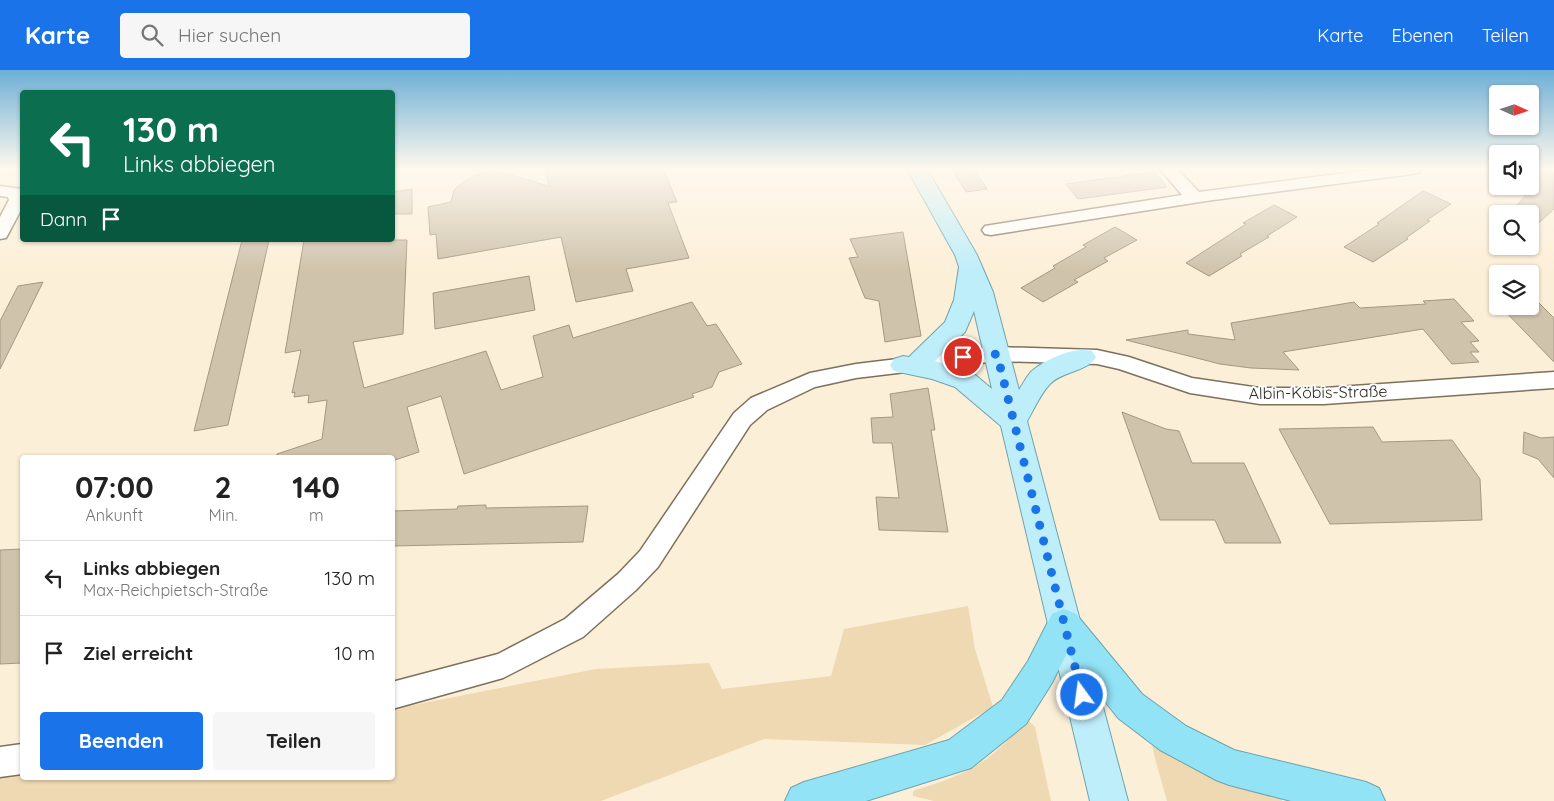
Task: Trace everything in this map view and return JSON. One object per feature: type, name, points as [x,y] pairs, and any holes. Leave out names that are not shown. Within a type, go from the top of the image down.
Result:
[{"type":"highway","points":[[804,801],[958,754],[1014,712],[1040,672],[1064,624],[1130,706],[1173,738],[1229,767],[1366,801]]},
{"type":"main road","points":[[935,203],[970,264],[981,292],[1109,801]]},
{"type":"main road","points":[[910,364],[956,326],[966,300],[970,264]]},
{"type":"main road","points":[[1014,421],[1040,378],[1056,367],[1083,357]]},
{"type":"main road","points":[[910,364],[964,380],[1014,421]]},
{"type":"street","points":[[0,234],[16,203]]},
{"type":"street","points":[[991,230],[1163,203]]},
{"type":"street","name":"Albin-Köbis-Straße","points":[[395,695],[503,665],[574,628],[627,582],[649,559],[742,419],[759,404],[810,381],[856,371],[997,354],[1083,357],[1122,362],[1190,384],[1260,396],[1324,396],[1554,380]]},
{"type":"street","points":[[0,762],[20,759]]},
{"type":"shaded area","points":[[968,606],[975,649],[993,707],[925,745],[764,739],[601,801],[0,801],[0,777],[20,774],[20,780],[395,780],[395,709],[596,669],[709,663],[722,689],[831,676],[844,629]]},
{"type":"shaded area","points":[[1027,719],[1035,727],[1051,801],[934,801],[913,796],[915,790],[950,778],[978,765],[1002,746]]},
{"type":"shaded area","points":[[1150,732],[1281,797],[1282,801],[1167,801],[1154,755]]},
{"type":"building","points":[[395,203],[412,203],[412,214],[395,214]]},
{"type":"building","points":[[446,203],[668,203],[689,258],[626,269],[633,291],[576,302],[561,237],[438,259],[436,234],[430,235],[428,207]]},
{"type":"building","points":[[1406,203],[1451,204],[1427,220],[1430,221],[1406,238],[1408,239],[1373,262],[1344,247],[1379,224],[1377,223]]},
{"type":"building","points":[[1519,203],[1554,203],[1554,209],[1539,223],[1539,205],[1517,205]]},
{"type":"building","points":[[1274,205],[1297,217],[1267,236],[1269,237],[1240,254],[1242,256],[1209,276],[1186,263],[1246,224],[1243,223]]},
{"type":"building","points":[[1115,227],[1137,240],[1104,258],[1108,261],[1074,280],[1078,282],[1043,302],[1021,288],[1055,268],[1053,266],[1086,247],[1083,245]]},
{"type":"building","points":[[903,232],[921,336],[885,342],[879,301],[865,298],[849,258],[858,257],[850,239]]},
{"type":"building","points":[[395,240],[407,240],[403,334],[353,342],[364,388],[486,351],[501,390],[543,377],[533,336],[569,325],[573,338],[692,302],[707,326],[716,324],[742,364],[719,372],[712,387],[692,394],[694,397],[464,474],[441,396],[407,407],[419,452],[395,460],[395,455],[277,455],[322,439],[327,400],[308,403],[309,395],[294,397],[295,392],[292,393],[301,350],[285,353],[304,242],[395,242]]},
{"type":"building","points":[[241,242],[269,242],[228,425],[194,431]]},
{"type":"building","points":[[529,276],[535,310],[435,329],[433,293]]},
{"type":"building","points":[[43,282],[0,369],[0,321],[18,286]]},
{"type":"building","points":[[1454,299],[1474,321],[1461,322],[1479,341],[1470,342],[1479,352],[1470,352],[1479,362],[1452,364],[1423,329],[1283,352],[1299,370],[1251,368],[1220,364],[1126,340],[1188,330],[1188,334],[1235,340],[1231,323],[1354,302],[1360,308],[1426,304],[1423,301]]},
{"type":"building","points":[[1539,303],[1554,318],[1554,362],[1509,315],[1539,315]]},
{"type":"building","points":[[928,388],[935,430],[931,430],[948,532],[879,530],[876,497],[899,498],[892,443],[873,443],[871,418],[893,417],[890,394]]},
{"type":"building","points":[[1122,412],[1166,429],[1179,431],[1192,463],[1244,463],[1281,543],[1225,543],[1215,520],[1160,520]]},
{"type":"building","points":[[1373,427],[1382,442],[1452,440],[1480,479],[1482,520],[1330,524],[1279,429]]},
{"type":"building","points":[[1524,432],[1541,438],[1554,437],[1554,478],[1538,459],[1523,453]]},
{"type":"building","points":[[486,505],[486,508],[588,506],[583,542],[395,546],[395,511],[457,509],[458,506]]},
{"type":"building","points":[[20,549],[20,663],[0,664],[0,550]]},
{"type":"route","points":[[963,357],[997,354],[1082,695]]}]
